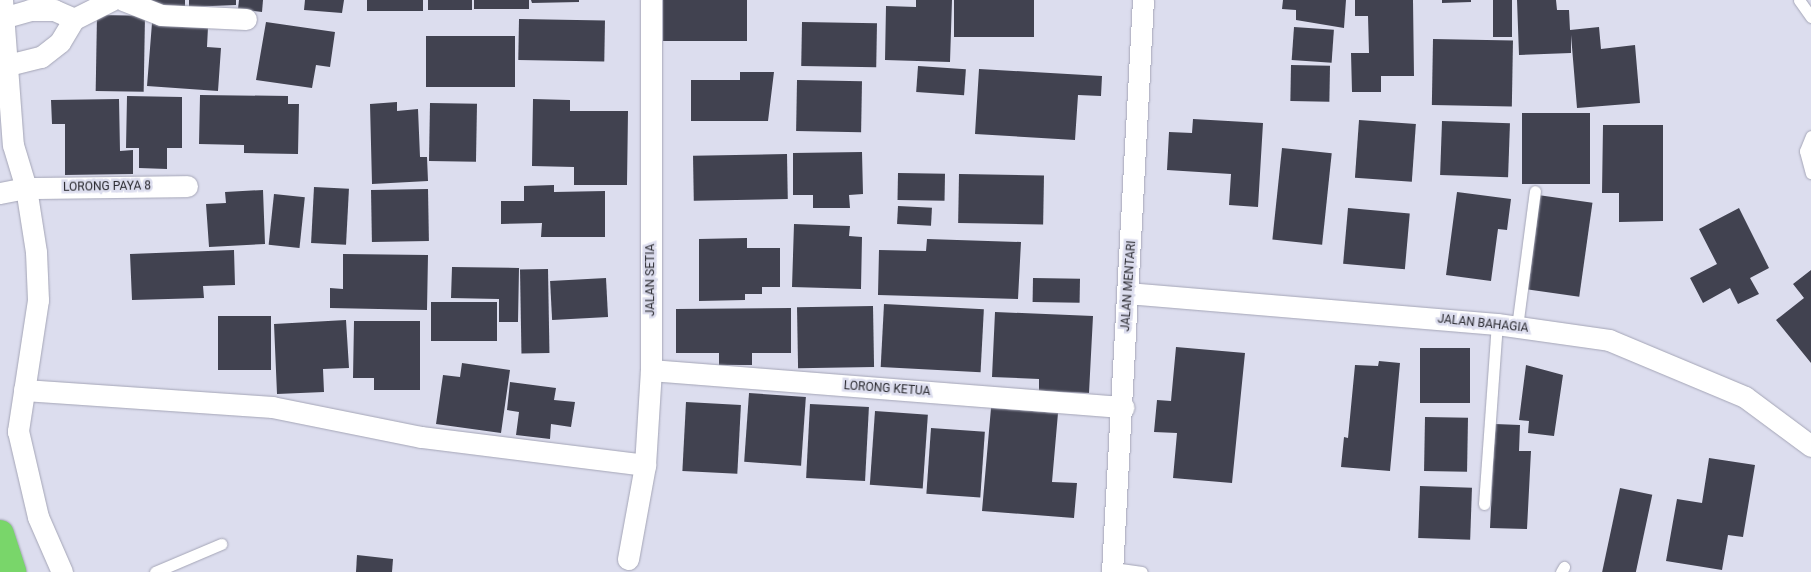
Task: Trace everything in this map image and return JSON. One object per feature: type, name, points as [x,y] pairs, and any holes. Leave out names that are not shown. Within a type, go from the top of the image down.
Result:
[{"type":"highway","points":[[0,534],[12,572]]},
{"type":"street","points":[[8,65],[41,57],[60,42],[74,19],[112,0]]},
{"type":"street","points":[[123,0],[162,15],[246,19]]},
{"type":"street","name":"JALAN SETIA","points":[[628,559],[645,465],[651,370],[651,0]]},
{"type":"street","name":"JALAN MENTARI","points":[[1112,570],[1124,407],[1127,293],[1142,0]]},
{"type":"street","points":[[62,572],[38,518],[26,474],[18,431],[38,300],[36,252],[26,188],[6,146],[8,65],[4,8],[54,10],[74,19]]},
{"type":"street","name":"LORONG PAYA 8","points":[[0,193],[26,188],[187,186]]},
{"type":"street","name":"JALAN BAHAGIA","points":[[1127,293],[1507,325],[1609,340],[1745,397],[1811,446]]},
{"type":"street","name":"LORONG KETUA","points":[[651,370],[1124,407]]},
{"type":"street","points":[[24,390],[272,407],[421,437],[645,465]]},
{"type":"lane","points":[[1799,0],[1811,17]]},
{"type":"lane","points":[[1811,136],[1805,151],[1811,172]]},
{"type":"lane","points":[[1484,504],[1507,325],[1535,191]]},
{"type":"lane","points":[[155,572],[221,544]]},
{"type":"lane","points":[[1112,570],[1142,572]]},
{"type":"building","points":[[148,0],[185,0],[185,6],[148,6]]},
{"type":"building","points":[[189,0],[236,0],[236,5],[189,7]]},
{"type":"building","points":[[239,0],[263,0],[262,12],[238,9]]},
{"type":"building","points":[[305,0],[344,0],[342,13],[304,10]]},
{"type":"building","points":[[367,0],[423,0],[423,11],[367,11]]},
{"type":"building","points":[[428,0],[472,0],[472,10],[428,10]]},
{"type":"building","points":[[474,0],[529,0],[529,9],[474,9]]},
{"type":"building","points":[[531,0],[579,0],[579,2],[532,3]]},
{"type":"building","points":[[663,0],[747,0],[747,41],[663,41]]},
{"type":"building","points":[[916,0],[952,0],[950,62],[885,60],[886,6],[916,7]]},
{"type":"building","points":[[954,0],[1034,0],[1034,37],[954,37]]},
{"type":"building","points":[[1283,0],[1346,0],[1344,28],[1296,20],[1296,10],[1282,9]]},
{"type":"building","points":[[1355,0],[1413,0],[1414,76],[1381,76],[1381,92],[1352,92],[1351,53],[1369,53],[1368,16],[1355,16]]},
{"type":"building","points":[[1442,0],[1471,0],[1471,2],[1442,3]]},
{"type":"building","points":[[1493,0],[1512,0],[1512,37],[1493,37]]},
{"type":"building","points":[[1517,0],[1556,0],[1557,10],[1569,10],[1570,30],[1599,27],[1601,49],[1635,45],[1640,103],[1577,108],[1571,35],[1571,53],[1519,55]]},
{"type":"building","points":[[97,15],[145,16],[144,92],[96,91]]},
{"type":"building","points":[[519,19],[605,21],[604,61],[518,60]]},
{"type":"building","points":[[266,22],[335,32],[330,67],[316,65],[312,88],[256,80]]},
{"type":"building","points":[[802,22],[877,23],[876,67],[801,66]]},
{"type":"building","points":[[152,23],[208,27],[207,47],[221,48],[218,91],[147,86]]},
{"type":"building","points":[[1294,27],[1334,30],[1332,63],[1292,60]]},
{"type":"building","points":[[426,36],[515,36],[515,87],[426,87]]},
{"type":"building","points":[[1433,39],[1513,40],[1512,106],[1432,105]]},
{"type":"building","points":[[1291,65],[1330,66],[1329,102],[1290,101]]},
{"type":"building","points":[[918,66],[966,69],[964,95],[916,92]]},
{"type":"building","points":[[979,69],[1102,76],[1101,96],[1078,95],[1075,140],[975,134]]},
{"type":"building","points":[[740,72],[774,72],[768,121],[691,121],[691,80],[740,80]]},
{"type":"building","points":[[797,80],[862,81],[861,132],[796,131]]},
{"type":"building","points":[[200,95],[288,96],[288,104],[299,104],[298,154],[244,153],[244,145],[199,144]]},
{"type":"building","points":[[127,96],[182,97],[182,148],[167,148],[167,169],[139,168],[139,148],[126,148]]},
{"type":"building","points":[[119,99],[120,151],[133,150],[133,174],[65,175],[65,124],[52,124],[51,100]]},
{"type":"building","points":[[533,99],[570,100],[570,111],[628,111],[627,185],[574,185],[574,167],[532,166]]},
{"type":"building","points":[[397,102],[397,111],[418,109],[420,157],[427,157],[428,181],[372,184],[370,104]]},
{"type":"building","points":[[430,103],[477,104],[476,162],[429,161]]},
{"type":"building","points":[[1522,113],[1590,113],[1590,184],[1522,184]]},
{"type":"building","points":[[1193,119],[1263,123],[1258,207],[1229,205],[1231,174],[1167,170],[1169,132],[1192,133]]},
{"type":"building","points":[[1359,120],[1416,124],[1412,182],[1355,178]]},
{"type":"building","points":[[1442,121],[1510,123],[1508,177],[1440,175]]},
{"type":"building","points":[[1603,125],[1663,125],[1663,221],[1619,222],[1619,193],[1602,193]]},
{"type":"building","points":[[1282,148],[1332,153],[1322,245],[1272,239]]},
{"type":"building","points":[[862,152],[863,194],[849,195],[850,208],[813,208],[813,195],[793,195],[793,153]]},
{"type":"building","points":[[787,154],[788,199],[694,201],[693,156]]},
{"type":"building","points":[[898,173],[945,174],[945,201],[898,200]]},
{"type":"building","points":[[959,174],[1044,175],[1043,224],[958,223]]},
{"type":"building","points":[[554,185],[554,192],[605,191],[605,237],[541,237],[542,223],[501,224],[501,201],[524,201],[524,186]]},
{"type":"building","points":[[314,187],[349,189],[346,245],[311,243]]},
{"type":"building","points":[[428,189],[429,241],[372,242],[371,190]]},
{"type":"building","points":[[263,190],[265,244],[209,247],[206,204],[226,203],[225,192]]},
{"type":"building","points":[[1457,192],[1511,199],[1507,230],[1498,229],[1491,281],[1446,275]]},
{"type":"building","points":[[274,194],[305,197],[299,248],[269,245]]},
{"type":"building","points":[[1538,195],[1592,203],[1579,297],[1525,289]]},
{"type":"building","points":[[898,206],[932,208],[931,226],[897,224]]},
{"type":"building","points":[[1348,208],[1410,213],[1405,269],[1343,264]]},
{"type":"building","points":[[1739,208],[1769,268],[1750,278],[1759,294],[1738,304],[1730,288],[1703,303],[1690,278],[1717,264],[1699,229]]},
{"type":"building","points":[[794,224],[850,226],[849,236],[862,237],[861,289],[792,287]]},
{"type":"building","points":[[747,238],[747,248],[780,248],[780,287],[762,287],[762,294],[745,294],[745,300],[699,301],[699,239]]},
{"type":"building","points":[[927,239],[1021,242],[1018,299],[878,295],[879,250],[926,251]]},
{"type":"building","points":[[234,250],[235,285],[203,286],[204,298],[132,300],[130,254]]},
{"type":"building","points":[[343,254],[428,255],[427,310],[330,308],[330,288],[343,289]]},
{"type":"building","points":[[452,267],[519,268],[518,322],[499,322],[499,299],[451,298]]},
{"type":"building","points":[[520,269],[548,269],[549,353],[521,353]]},
{"type":"building","points":[[1811,270],[1811,363],[1776,320],[1804,298],[1793,284]]},
{"type":"building","points":[[606,278],[608,317],[552,320],[550,281]]},
{"type":"building","points":[[1033,278],[1080,279],[1080,303],[1033,302]]},
{"type":"building","points":[[431,302],[497,302],[497,341],[431,341]]},
{"type":"building","points":[[884,304],[984,309],[981,372],[881,367]]},
{"type":"building","points":[[873,306],[874,367],[798,368],[797,307]]},
{"type":"building","points":[[791,308],[791,353],[752,353],[752,365],[719,365],[719,353],[676,353],[676,309]]},
{"type":"building","points":[[995,312],[1093,316],[1089,393],[1039,391],[1039,379],[992,377]]},
{"type":"building","points":[[218,316],[271,316],[271,370],[218,370]]},
{"type":"building","points":[[346,320],[349,368],[323,369],[324,392],[277,394],[274,324]]},
{"type":"building","points":[[354,321],[420,321],[420,390],[374,390],[374,378],[353,378]]},
{"type":"building","points":[[1176,347],[1245,353],[1232,483],[1173,478],[1177,433],[1154,432],[1157,400],[1171,401]]},
{"type":"building","points":[[1420,348],[1470,348],[1470,403],[1420,403]]},
{"type":"building","points":[[1379,361],[1400,363],[1390,471],[1341,467],[1344,437],[1348,438],[1355,365],[1378,366]]},
{"type":"building","points":[[462,363],[510,370],[501,433],[436,424],[443,375],[460,377]]},
{"type":"building","points":[[1526,365],[1563,375],[1554,436],[1528,433],[1529,421],[1519,420]]},
{"type":"building","points":[[510,382],[556,388],[554,400],[575,402],[571,427],[551,424],[550,439],[516,435],[519,412],[507,410]]},
{"type":"building","points":[[749,393],[806,397],[801,466],[744,462]]},
{"type":"building","points":[[686,402],[741,405],[737,474],[682,471]]},
{"type":"building","points":[[810,404],[869,407],[865,481],[806,478]]},
{"type":"building","points":[[991,408],[1058,413],[1052,482],[1077,483],[1074,518],[982,511]]},
{"type":"building","points":[[875,411],[928,415],[923,489],[870,485]]},
{"type":"building","points":[[1425,417],[1468,418],[1467,472],[1424,471]]},
{"type":"building","points":[[1495,424],[1520,425],[1519,451],[1531,451],[1527,529],[1490,528]]},
{"type":"building","points":[[931,428],[985,432],[980,498],[926,494]]},
{"type":"building","points":[[1709,458],[1755,465],[1743,537],[1728,535],[1722,570],[1666,561],[1677,499],[1702,503]]},
{"type":"building","points":[[1420,486],[1472,488],[1470,540],[1418,538]]},
{"type":"building","points":[[1620,488],[1652,495],[1636,572],[1602,572]]},
{"type":"building","points":[[357,555],[393,559],[392,572],[356,572]]}]
